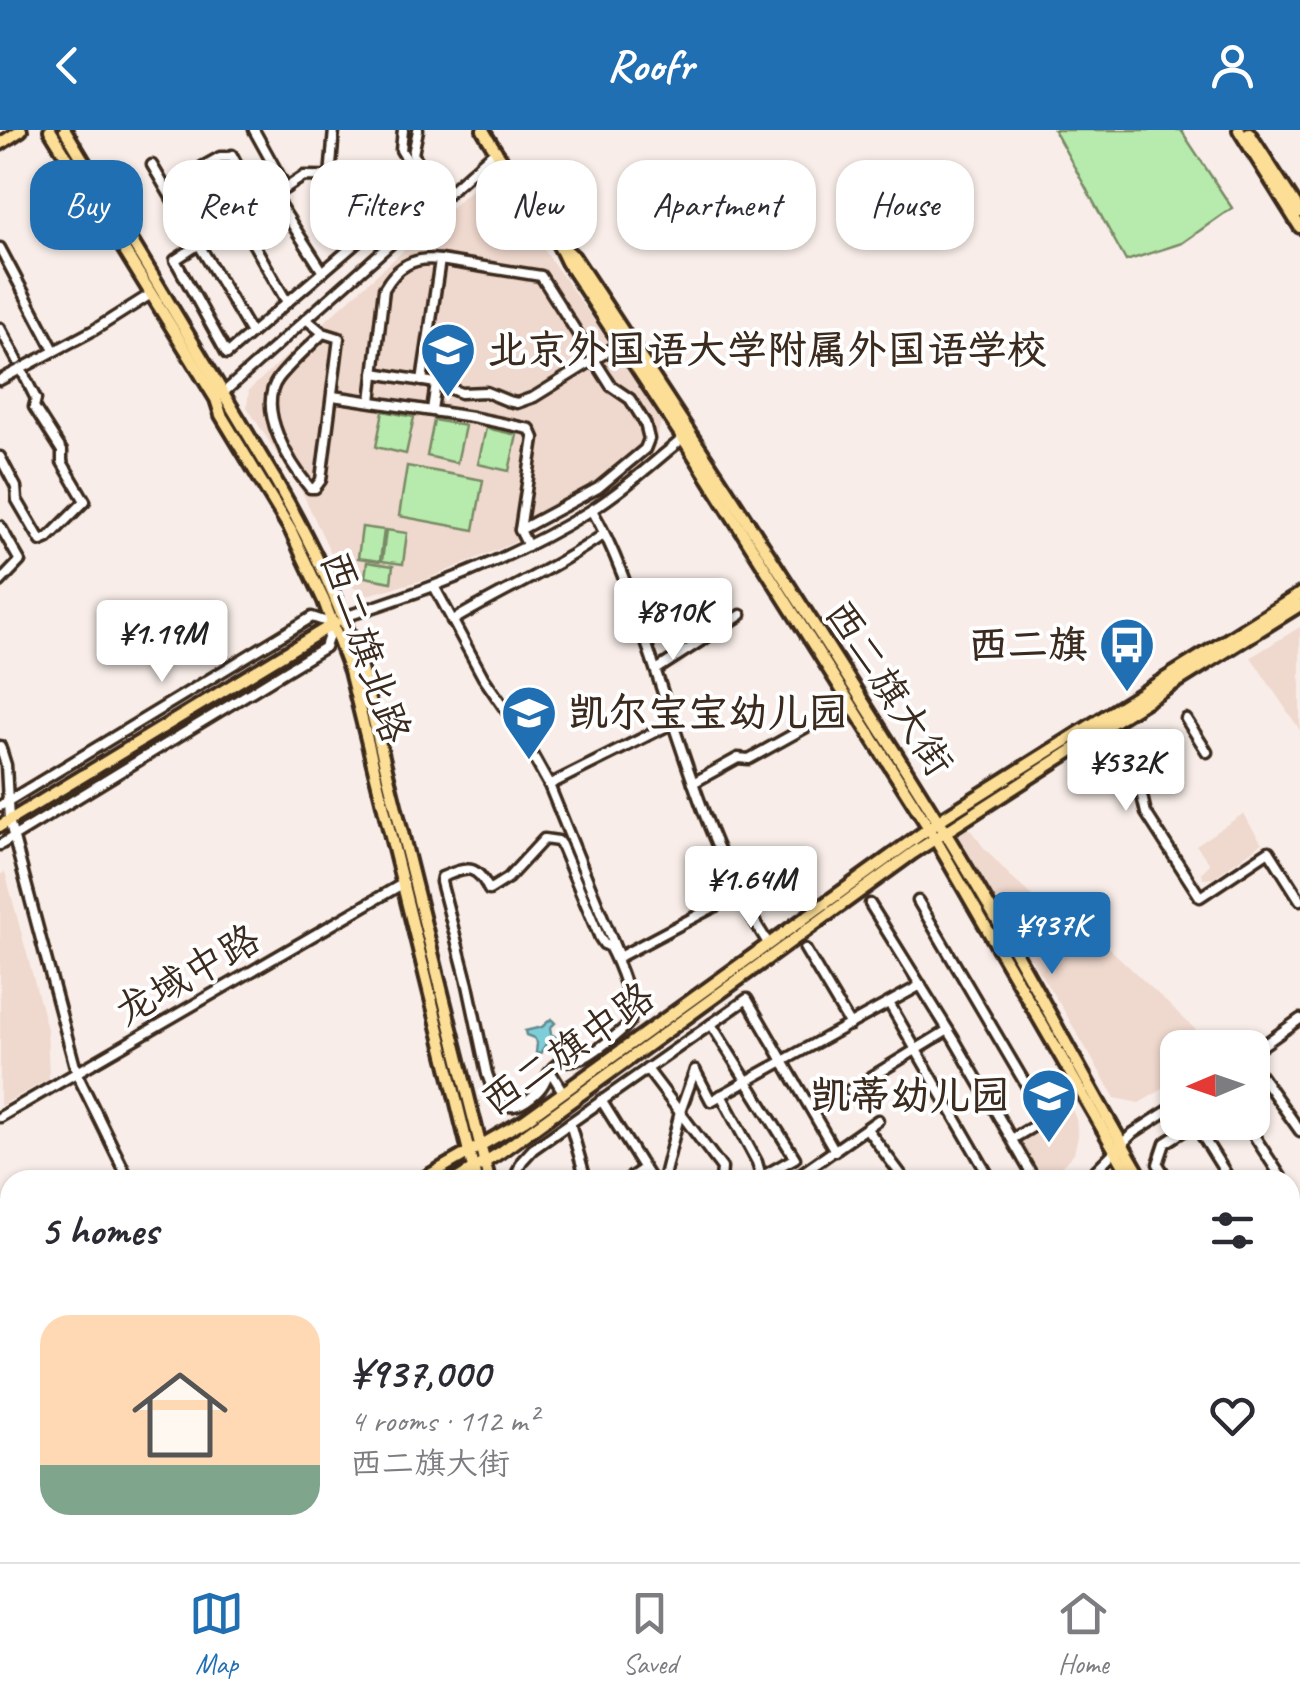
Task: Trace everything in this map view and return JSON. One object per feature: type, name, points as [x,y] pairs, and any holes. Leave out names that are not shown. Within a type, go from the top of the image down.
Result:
[{"type":"main road","points":[[0,144],[21,130]]},
{"type":"main road","name":"西二旗北路","points":[[50,130],[151,294],[220,396],[222,415],[290,529],[333,624],[350,672],[474,1170]]},
{"type":"main road","name":"西二旗北路","points":[[65,130],[220,396],[299,522],[344,617],[361,669],[487,1170]]},
{"type":"main road","name":"西二旗大街","points":[[483,130],[501,160]]},
{"type":"main road","points":[[1239,130],[1300,227]]},
{"type":"main road","points":[[1247,130],[1300,212]]},
{"type":"main road","name":"西二旗大街","points":[[562,250],[621,343],[687,435]]},
{"type":"main road","name":"西二旗大街","points":[[566,250],[574,257],[1049,1010],[1128,1170]]},
{"type":"main road","name":"西二旗中路","points":[[440,1170],[525,1120],[768,943],[1300,594]]},
{"type":"main road","name":"西二旗中路","points":[[1098,725],[1300,605]]},
{"type":"main road","points":[[5,823],[344,617]]},
{"type":"main road","name":"西二旗中路","points":[[479,1170],[937,830]]},
{"type":"main road","name":"西二旗大街","points":[[1118,1146],[1136,1170]]},
{"type":"street","points":[[254,130],[271,160]]},
{"type":"street","points":[[331,160],[334,130]]},
{"type":"street","points":[[402,130],[401,150],[410,160]]},
{"type":"street","points":[[414,160],[418,130]]},
{"type":"street","points":[[220,396],[495,151]]},
{"type":"street","points":[[152,164],[163,182]]},
{"type":"street","points":[[290,221],[323,272]]},
{"type":"street","points":[[0,248],[54,350]]},
{"type":"street","points":[[191,250],[175,260],[227,354],[348,250]]},
{"type":"street","points":[[203,250],[251,333]]},
{"type":"street","points":[[254,250],[287,302]]},
{"type":"street","points":[[371,401],[384,289],[405,264],[419,259],[440,260],[541,276],[611,386],[630,399],[649,434],[648,445],[598,488],[520,530]]},
{"type":"street","points":[[422,381],[440,260]]},
{"type":"street","points":[[0,380],[19,365],[94,330],[151,294]]},
{"type":"street","points":[[306,319],[322,333],[338,338],[321,480],[310,488],[271,423],[272,390],[322,333]]},
{"type":"street","points":[[0,328],[36,399],[34,407],[62,451],[62,462],[86,501],[41,541],[17,500],[16,486],[0,457]]},
{"type":"street","points":[[374,373],[436,383],[461,393],[486,392],[517,403],[534,397],[621,343]]},
{"type":"street","points":[[432,410],[436,383]]},
{"type":"street","points":[[472,417],[476,392]]},
{"type":"street","points":[[333,396],[530,429],[534,438],[520,530],[528,546]]},
{"type":"street","points":[[514,424],[517,403]]},
{"type":"street","points":[[344,617],[435,588],[528,546],[592,510],[687,435]]},
{"type":"street","points":[[592,510],[635,607],[693,783],[738,894],[768,943]]},
{"type":"street","points":[[0,526],[20,561],[0,582]]},
{"type":"street","points":[[452,621],[573,556],[604,534]]},
{"type":"street","points":[[435,588],[483,677],[549,784],[619,957],[738,894]]},
{"type":"street","points":[[656,670],[741,615]]},
{"type":"street","points":[[0,806],[312,617],[333,624],[325,647],[0,845]]},
{"type":"street","points":[[1186,719],[1207,752]]},
{"type":"street","points":[[549,784],[673,723]]},
{"type":"street","points":[[693,783],[738,758],[750,759],[812,724]]},
{"type":"street","points":[[1098,725],[1142,796],[1146,813],[1200,897],[1269,851],[1300,900]]},
{"type":"street","points":[[0,746],[6,765],[5,823],[14,836],[77,1074],[124,1170]]},
{"type":"street","points":[[544,839],[558,841],[600,938],[615,957],[631,1010],[628,1025],[585,1058],[568,1059],[550,1071],[542,1088],[532,1097],[515,1107],[498,1104],[484,1062],[441,882],[442,877],[472,869],[478,871],[489,890],[508,878],[544,839]]},
{"type":"street","name":"龙域中路","points":[[0,1117],[404,884]]},
{"type":"street","points":[[918,901],[1046,1119],[1012,1139]]},
{"type":"street","points":[[870,904],[1029,1170]]},
{"type":"street","points":[[805,949],[850,1026]]},
{"type":"street","points":[[666,1170],[695,1070],[710,1101],[920,985]]},
{"type":"street","points":[[518,1170],[524,1156],[747,999],[835,1152]]},
{"type":"street","points":[[889,1004],[985,1170]]},
{"type":"street","points":[[1270,1040],[1300,1019]]},
{"type":"street","points":[[712,1024],[795,1158],[775,1170]]},
{"type":"street","points":[[850,1090],[948,1030]]},
{"type":"street","points":[[647,1069],[722,1170]]},
{"type":"street","points":[[550,1071],[563,1092]]},
{"type":"street","points":[[1270,1088],[1300,1131]]},
{"type":"street","points":[[721,1095],[759,1170]]},
{"type":"street","points":[[601,1100],[643,1169]]},
{"type":"street","points":[[1095,1170],[1118,1146],[1160,1117]]},
{"type":"street","points":[[807,1170],[878,1120]]},
{"type":"street","points":[[570,1123],[583,1170]]},
{"type":"street","points":[[866,1128],[898,1170]]},
{"type":"street","points":[[1162,1170],[1158,1164],[1170,1140]]},
{"type":"street","points":[[1205,1140],[1224,1170]]},
{"type":"street","points":[[1256,1140],[1276,1170]]},
{"type":"shaded area","name":"北京外国语大学附属外国语学校","points":[[476,187],[476,250],[544,250],[662,417],[653,454],[607,491],[511,544],[427,579],[367,595],[345,583],[303,494],[247,407],[249,390],[404,250],[456,250],[456,203]]},
{"type":"shaded area","points":[[1300,627],[1300,730],[1251,657]]},
{"type":"shaded area","points":[[1243,814],[1262,843],[1213,878],[1203,879],[1202,872],[1210,864],[1196,845]]},
{"type":"shaded area","points":[[965,823],[1013,879],[1042,905],[1110,949],[1196,1030],[1160,1030],[1160,1091],[1139,1103],[1115,1098],[953,833]]},
{"type":"shaded area","points":[[5,872],[47,1029],[49,1079],[0,1106],[0,875]]},
{"type":"shaded area","name":"凯蒂幼儿园","points":[[1072,1110],[1076,1119],[1074,1153],[1057,1170],[1037,1170],[1018,1139]]},
{"type":"green space","points":[[1054,130],[1181,130],[1232,208],[1182,243],[1126,261]]},
{"type":"green space","points":[[383,411],[414,417],[406,454],[376,447]]},
{"type":"green space","points":[[434,420],[465,426],[457,463],[427,456]]},
{"type":"green space","points":[[486,428],[517,435],[509,471],[478,464]]},
{"type":"green space","points":[[407,466],[483,480],[474,530],[399,516]]},
{"type":"green space","points":[[362,527],[384,530],[380,561],[358,558]]},
{"type":"green space","points":[[386,530],[407,533],[403,564],[382,561]]},
{"type":"green space","points":[[367,562],[393,566],[391,582],[365,577]]},
{"type":"green space","points":[[770,871],[786,899],[787,904],[780,909],[768,907],[771,890],[766,889],[763,881]]},
{"type":"water","points":[[551,1019],[555,1023],[551,1034],[557,1038],[557,1044],[546,1044],[540,1054],[536,1053],[537,1043],[525,1031],[542,1027]]},
{"type":"place","name":"北京外国语大学附属外国语学校","points":[[448,399]]},
{"type":"place","name":"西二旗","points":[[1127,694]]},
{"type":"place","name":"凯尔宝宝幼儿园","points":[[529,762]]},
{"type":"place","name":"凯蒂幼儿园","points":[[1049,1145]]}]
